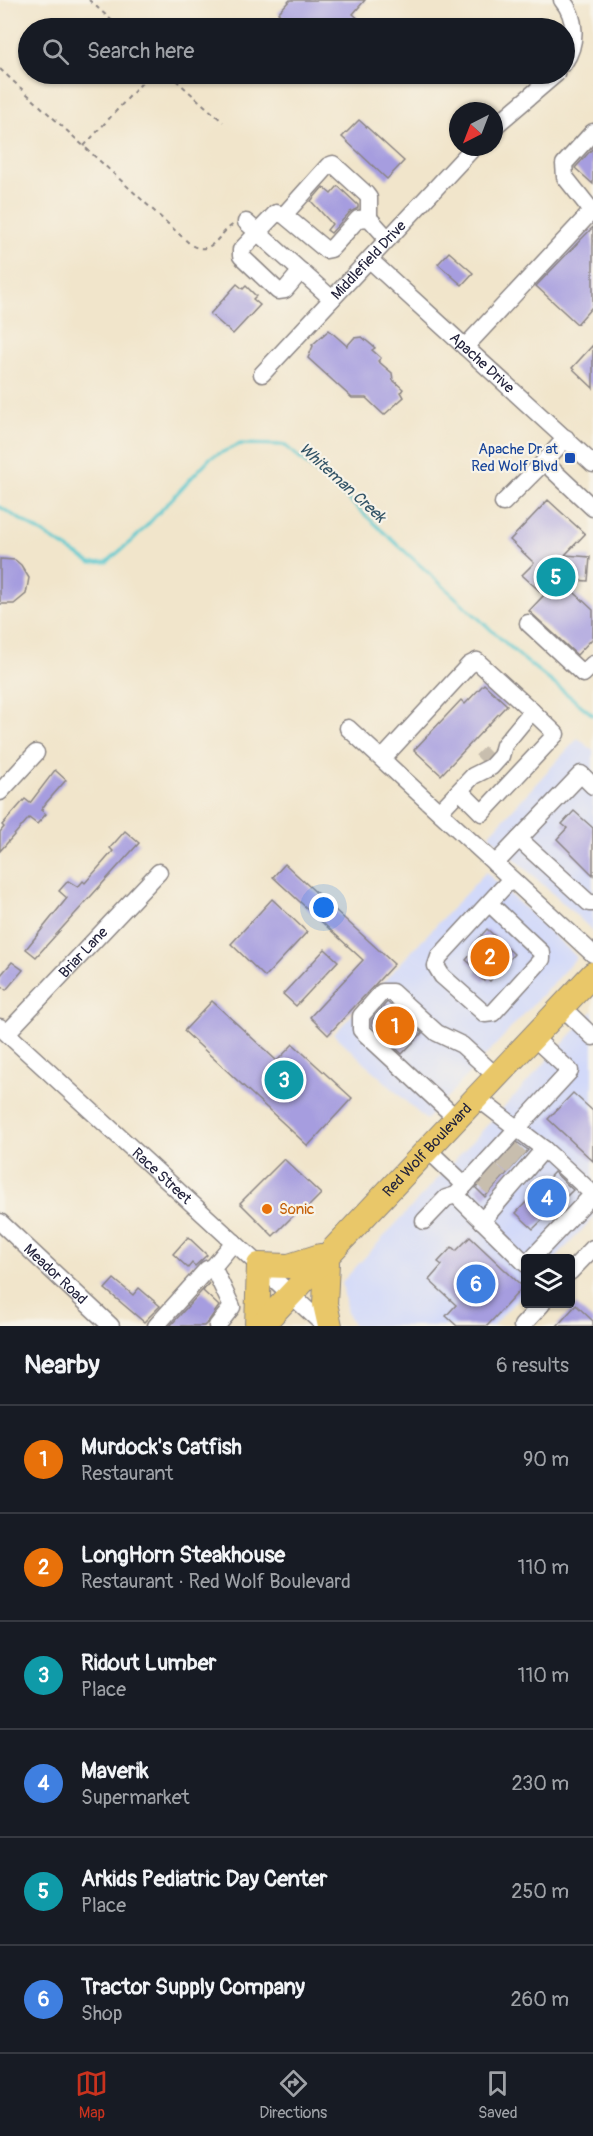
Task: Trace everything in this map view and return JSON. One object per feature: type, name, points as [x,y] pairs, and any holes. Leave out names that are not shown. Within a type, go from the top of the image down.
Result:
[{"type":"highway","name":"Red Wolf Boulevard","points":[[259,1326],[291,1295],[593,974]]},
{"type":"highway","points":[[259,1326],[258,1265],[289,1266],[320,1256],[325,1258],[325,1304],[330,1326]]},
{"type":"street","points":[[562,0],[570,18]]},
{"type":"street","points":[[503,119],[544,84]]},
{"type":"street","points":[[465,347],[592,210],[565,177],[564,164],[593,132]]},
{"type":"street","name":"Middlefield Drive","points":[[262,374],[466,156]]},
{"type":"street","points":[[301,271],[285,290],[278,291],[241,256],[241,250],[252,227],[271,216],[284,215],[328,166],[333,164],[369,198],[369,218],[388,239]]},
{"type":"street","points":[[284,215],[326,250],[332,249],[358,219],[369,218]]},
{"type":"street","points":[[252,227],[332,299]]},
{"type":"street","name":"Apache Drive","points":[[370,260],[593,464]]},
{"type":"street","points":[[503,504],[566,438]]},
{"type":"street","points":[[544,462],[593,508]]},
{"type":"street","points":[[528,623],[583,674],[593,664]]},
{"type":"street","points":[[383,758],[469,665],[477,661],[556,734],[482,813],[460,791]]},
{"type":"street","points":[[441,811],[491,752],[532,711]]},
{"type":"street","points":[[348,728],[441,811],[593,954]]},
{"type":"street","points":[[473,776],[491,767],[501,756],[491,752]]},
{"type":"street","points":[[0,792],[36,753]]},
{"type":"street","points":[[495,864],[581,774],[593,786]]},
{"type":"street","points":[[519,839],[589,903],[593,903]]},
{"type":"street","name":"Briar Lane","points":[[3,1030],[159,872]]},
{"type":"street","points":[[489,903],[542,953],[542,959],[493,1013],[485,1014],[442,976],[436,966],[439,957],[511,879]]},
{"type":"street","points":[[456,1118],[361,1030],[361,1016],[382,992],[392,992],[437,1033],[462,1045],[496,1076]]},
{"type":"street","points":[[562,1007],[593,1037]]},
{"type":"street","name":"Race Street","points":[[3,1030],[325,1326]]},
{"type":"street","points":[[482,1221],[498,1171],[517,1129],[570,1071],[533,1037]]},
{"type":"street","points":[[476,1097],[544,1149],[593,1194],[536,1254]]},
{"type":"street","points":[[426,1149],[498,1171]]},
{"type":"street","points":[[424,1221],[446,1198],[544,1149]]},
{"type":"street","points":[[482,1221],[498,1171]]},
{"type":"street","points":[[482,1221],[521,1259]]},
{"type":"street","name":"Meador Road","points":[[0,1222],[111,1326]]},
{"type":"street","points":[[156,1326],[234,1242]]},
{"type":"street","points":[[575,1267],[593,1248]]},
{"type":"street","points":[[213,1266],[232,1303],[231,1311],[217,1326]]},
{"type":"street","points":[[522,1326],[538,1308]]},
{"type":"path","points":[[89,0],[109,18]]},
{"type":"path","points":[[0,69],[197,248],[210,247],[230,226],[252,227]]},
{"type":"path","points":[[84,146],[141,84]]},
{"type":"path","points":[[181,84],[223,122]]},
{"type":"shaded area","points":[[578,738],[593,751],[593,931],[489,835]]},
{"type":"shaded area","points":[[486,872],[577,957],[426,1120],[334,1034]]},
{"type":"shaded area","points":[[593,1011],[593,1218],[560,1254],[521,1254],[521,1295],[492,1326],[354,1326],[347,1314],[342,1282]]},
{"type":"building","points":[[290,0],[365,0],[353,14],[358,18],[284,18],[278,13]]},
{"type":"building","points":[[359,120],[404,161],[387,179],[342,137]]},
{"type":"building","points":[[593,148],[593,184],[575,168]]},
{"type":"building","points":[[338,186],[358,205],[358,208],[350,212],[331,233],[327,230],[332,224],[311,201],[323,187],[331,194]]},
{"type":"building","points":[[593,227],[593,306],[577,324],[536,286]]},
{"type":"building","points":[[449,252],[473,273],[462,285],[438,264]]},
{"type":"building","points":[[237,284],[243,289],[246,286],[256,296],[253,299],[260,305],[233,334],[210,314]]},
{"type":"building","points":[[329,330],[347,346],[354,338],[362,337],[375,348],[372,350],[381,358],[378,361],[392,373],[393,380],[403,389],[401,392],[404,397],[384,415],[366,398],[352,398],[308,358],[312,345]]},
{"type":"building","points":[[593,345],[593,388],[572,368]]},
{"type":"building","points":[[548,500],[585,534],[565,555],[590,557],[588,581],[560,579],[593,610],[593,638],[577,655],[529,611],[544,595],[522,575],[534,563],[510,540]]},
{"type":"building","points":[[0,559],[15,560],[29,578],[26,594],[14,604],[0,604]]},
{"type":"building","points":[[484,684],[507,705],[441,775],[414,750],[461,700],[465,704]]},
{"type":"building","points":[[55,770],[66,780],[41,810],[46,814],[37,824],[29,818],[0,851],[0,832],[4,827],[2,825],[25,799],[30,803]]},
{"type":"building","points":[[574,811],[593,828],[593,875],[557,839],[567,828],[562,824]]},
{"type":"building","points":[[125,831],[139,843],[36,957],[26,949],[67,898],[59,891],[68,881],[78,887],[83,881],[85,883],[113,851],[110,848]]},
{"type":"building","points":[[285,864],[394,964],[328,1035],[310,1017],[363,960],[273,877]]},
{"type":"building","points":[[272,899],[307,932],[265,977],[231,944]]},
{"type":"building","points":[[487,929],[514,954],[490,981],[486,978],[484,981],[475,973],[478,970],[466,960],[474,951],[473,945]]},
{"type":"building","points":[[325,949],[338,961],[296,1006],[283,994]]},
{"type":"building","points":[[12,962],[23,970],[6,990],[0,985],[0,976]]},
{"type":"building","points":[[212,1001],[277,1061],[293,1044],[352,1098],[308,1146],[184,1031]]},
{"type":"building","points":[[387,1002],[422,1033],[402,1054],[372,1025],[372,1020]]},
{"type":"building","points":[[573,1093],[593,1111],[593,1161],[548,1119]]},
{"type":"building","points":[[518,1143],[528,1150],[485,1197],[476,1188]]},
{"type":"building","points":[[284,1159],[321,1194],[306,1209],[303,1206],[273,1236],[240,1203]]},
{"type":"building","points":[[554,1172],[573,1190],[533,1229],[516,1213]]},
{"type":"building","points":[[188,1237],[207,1255],[195,1266],[192,1263],[188,1268],[173,1254]]},
{"type":"building","points":[[470,1237],[521,1285],[521,1289],[487,1326],[457,1326],[446,1316],[456,1305],[429,1280],[442,1265],[438,1262],[452,1247],[456,1251]]},
{"type":"building","points":[[114,1279],[133,1295],[139,1288],[160,1306],[144,1322],[105,1289]]},
{"type":"building","points":[[209,1283],[203,1291],[219,1306],[208,1322],[204,1326],[170,1326]]},
{"type":"building","points":[[575,1306],[593,1321],[593,1326],[557,1326],[575,1308]]},
{"type":"waterway","name":"Whiteman Creek","points":[[0,507],[91,563],[107,562],[137,536],[210,458],[240,444],[284,445],[342,494],[522,658],[593,715]]},
{"type":"tunnel","points":[[481,761],[490,752]]},
{"type":"tunnel","points":[[510,1148],[521,1158]]},
{"type":"tunnel","points":[[501,1157],[513,1167]]},
{"type":"tunnel","points":[[490,1169],[501,1179]]},
{"type":"tunnel","points":[[482,1179],[493,1188]]},
{"type":"place","name":"Apache Dr at Red Wolf Blvd","points":[[570,458]]},
{"type":"place","name":"Arkids Pediatric Day Center","points":[[556,577]]},
{"type":"place","name":"LongHorn Steakhouse","points":[[490,957]]},
{"type":"place","name":"Murdock's Catfish","points":[[395,1026]]},
{"type":"place","name":"Ridout Lumber","points":[[284,1080]]},
{"type":"place","name":"Maverik","points":[[547,1198]]},
{"type":"place","name":"Sonic","points":[[267,1209]]},
{"type":"place","name":"Tractor Supply Company","points":[[476,1284]]}]
